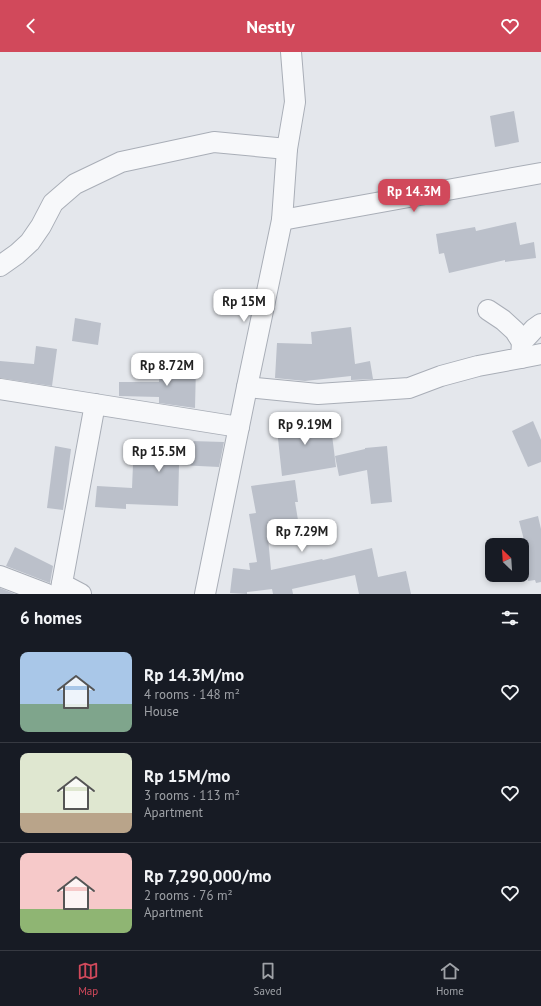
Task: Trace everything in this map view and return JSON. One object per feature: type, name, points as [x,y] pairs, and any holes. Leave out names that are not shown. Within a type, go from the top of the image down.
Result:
[{"type":"street","points":[[205,594],[282,220],[287,149],[295,102],[291,52]]},
{"type":"street","points":[[0,266],[17,254],[30,242],[41,226],[53,203],[58,198],[75,184],[121,162],[214,142],[287,149]]},
{"type":"street","points":[[282,220],[541,174]]},
{"type":"street","points":[[488,310],[503,320],[515,331],[522,350]]},
{"type":"street","points":[[522,350],[534,329],[541,324]]},
{"type":"street","points":[[247,386],[318,394],[409,388],[522,350],[541,354]]},
{"type":"street","points":[[0,389],[239,427]]},
{"type":"street","points":[[56,591],[95,404]]},
{"type":"street","points":[[0,576],[56,591],[81,594]]},
{"type":"building","points":[[514,111],[519,142],[495,147],[490,116]]},
{"type":"building","points":[[516,222],[520,245],[534,242],[536,258],[505,262],[505,260],[449,273],[444,253],[439,254],[436,234],[475,227],[476,231]]},
{"type":"building","points":[[75,318],[101,323],[98,345],[72,341]]},
{"type":"building","points":[[351,327],[355,364],[370,361],[373,379],[351,380],[351,376],[305,381],[275,378],[277,343],[312,344],[311,332]]},
{"type":"building","points":[[36,346],[57,349],[52,386],[0,378],[0,361],[34,364]]},
{"type":"building","points":[[160,365],[196,366],[195,408],[159,403],[159,397],[119,396],[119,382],[159,382]]},
{"type":"building","points":[[302,418],[303,422],[330,419],[336,467],[282,476],[276,420]]},
{"type":"building","points":[[533,421],[541,440],[541,462],[528,467],[512,431]]},
{"type":"building","points":[[157,440],[224,442],[219,467],[179,465],[178,506],[126,504],[126,509],[95,507],[97,486],[132,488],[134,441],[157,442]]},
{"type":"building","points":[[55,446],[71,449],[63,510],[47,508]]},
{"type":"building","points":[[387,446],[392,502],[371,504],[367,470],[339,476],[335,456],[365,448]]},
{"type":"building","points":[[295,480],[298,502],[295,502],[300,532],[268,538],[271,570],[323,560],[372,548],[378,577],[406,571],[411,594],[359,594],[355,575],[292,589],[293,594],[273,594],[272,589],[247,592],[247,594],[230,593],[233,568],[250,570],[249,563],[257,562],[249,514],[256,513],[251,486]]},
{"type":"building","points":[[538,516],[541,529],[541,582],[536,583],[535,580],[529,581],[529,538],[524,538],[519,521]]},
{"type":"building","points":[[15,547],[53,566],[50,583],[6,566]]},
{"type":"building","points":[[0,588],[15,594],[0,594]]}]
